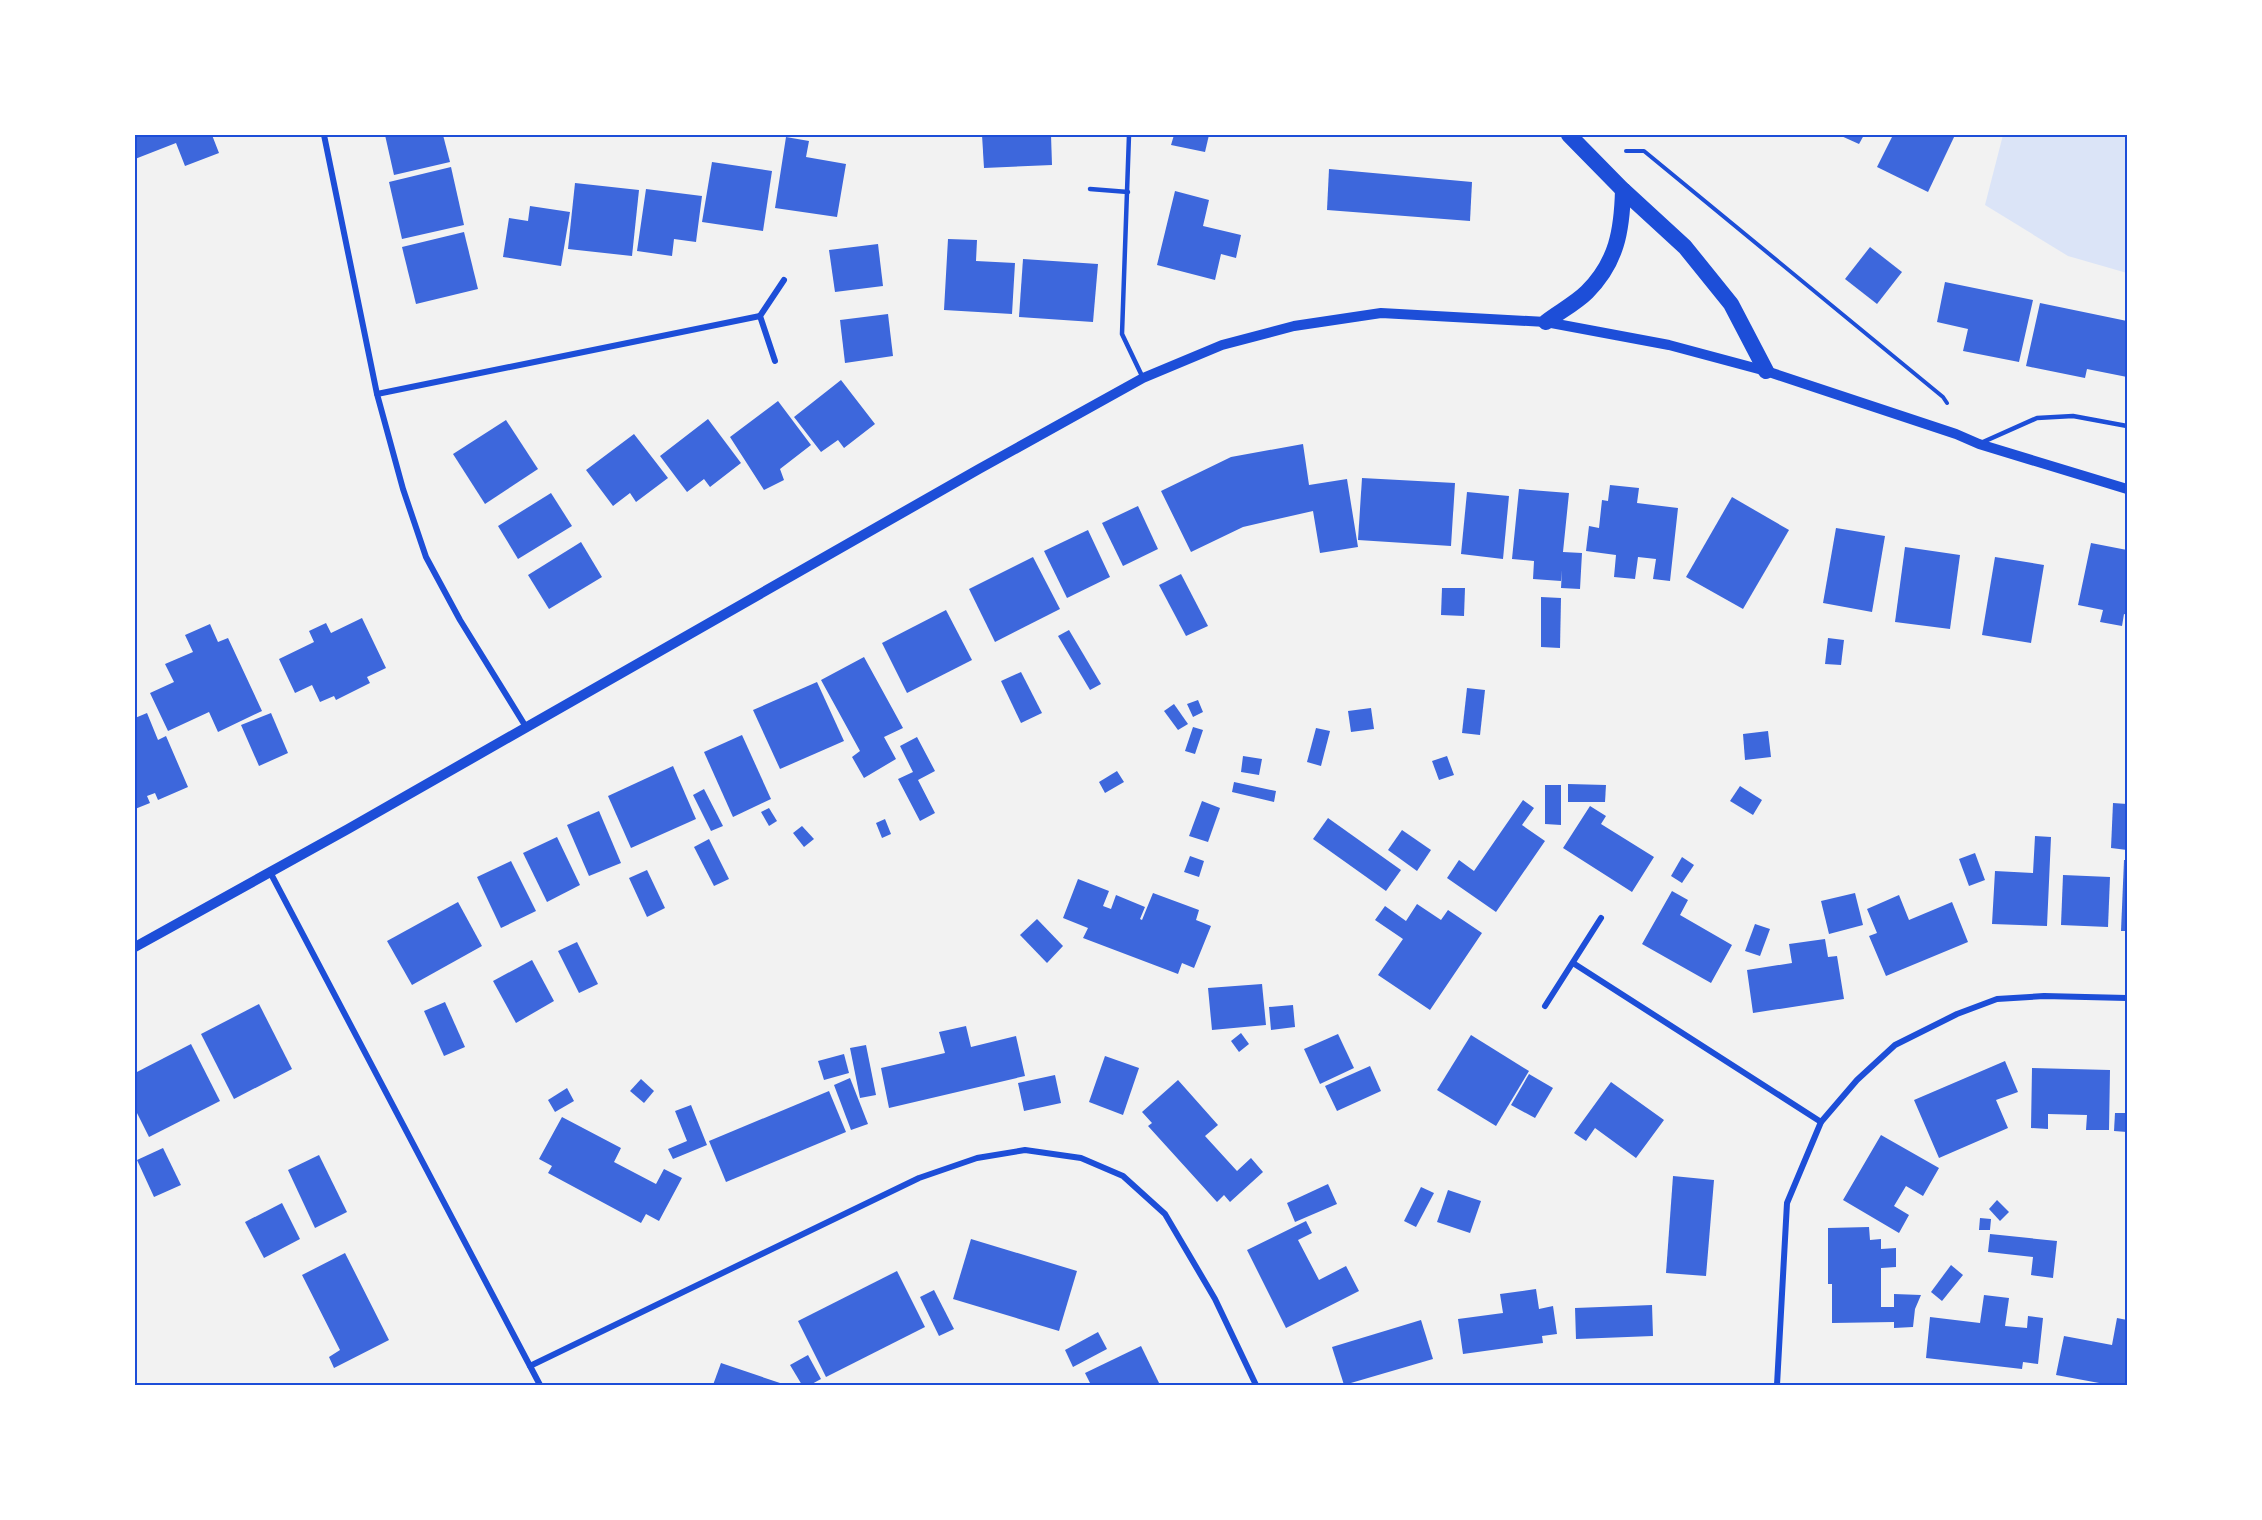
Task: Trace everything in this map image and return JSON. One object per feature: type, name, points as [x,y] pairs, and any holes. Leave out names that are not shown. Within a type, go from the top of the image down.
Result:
[{"type":"highway","points":[[1569,135],[1623,190],[1685,247],[1731,304],[1766,371]]},
{"type":"highway","points":[[1546,322],[1587,292],[1612,259],[1622,223],[1623,190]]},
{"type":"street","points":[[324,135],[377,394],[403,489],[426,556],[460,620],[526,727]]},
{"type":"street","points":[[377,394],[760,316],[784,280]]},
{"type":"street","points":[[135,947],[270,873],[1143,378],[1222,345],[1294,326],[1381,313],[1546,322],[1669,345],[1766,371],[1956,434],[1979,444],[2127,489]]},
{"type":"street","points":[[760,316],[775,361]]},
{"type":"street","points":[[270,873],[540,1385]]},
{"type":"street","points":[[1545,1006],[1601,918]]},
{"type":"street","points":[[1573,963],[1821,1122]]},
{"type":"street","points":[[1777,1385],[1787,1203],[1821,1122],[1857,1080],[1895,1045],[1957,1014],[1996,999],[2044,996],[2127,998]]},
{"type":"street","points":[[530,1366],[919,1178],[977,1158],[1025,1150],[1081,1158],[1123,1176],[1165,1214],[1215,1299],[1256,1385]]},
{"type":"lane","points":[[1129,135],[1122,334],[1143,378]]},
{"type":"lane","points":[[1090,189],[1128,192]]},
{"type":"lane","points":[[1979,444],[2037,417],[2073,416],[2127,426]]},
{"type":"path","points":[[1586,150],[1644,151],[1943,397],[1950,406]]},
{"type":"shaded area","points":[[2003,135],[2127,135],[2127,273],[2068,256],[1985,205]]},
{"type":"building","points":[[135,135],[212,135],[219,153],[185,166],[176,143],[135,159]]},
{"type":"building","points":[[385,135],[443,135],[450,162],[394,175]]},
{"type":"building","points":[[982,135],[1051,135],[1052,165],[984,168]]},
{"type":"building","points":[[1174,135],[1209,135],[1205,152],[1171,145]]},
{"type":"building","points":[[1839,135],[1864,135],[1859,144]]},
{"type":"building","points":[[1893,135],[1955,135],[1928,192],[1877,167]]},
{"type":"building","points":[[786,137],[809,141],[806,157],[846,164],[837,217],[775,208]]},
{"type":"building","points":[[712,162],[772,171],[763,231],[702,222]]},
{"type":"building","points":[[451,167],[464,225],[402,239],[389,182]]},
{"type":"building","points":[[1329,169],[1472,182],[1470,221],[1327,210]]},
{"type":"building","points":[[575,183],[639,190],[632,256],[568,249]]},
{"type":"building","points":[[646,189],[702,196],[696,242],[674,239],[672,256],[637,251]]},
{"type":"building","points":[[1175,191],[1209,200],[1203,226],[1241,235],[1236,258],[1221,254],[1215,280],[1157,265]]},
{"type":"building","points":[[530,206],[570,212],[561,266],[503,257],[509,218],[528,221]]},
{"type":"building","points":[[464,232],[478,289],[416,304],[402,247]]},
{"type":"building","points":[[948,239],[977,240],[976,261],[1015,263],[1012,314],[944,310]]},
{"type":"building","points":[[878,244],[883,286],[835,292],[829,250]]},
{"type":"building","points":[[1870,247],[1902,272],[1877,304],[1845,279]]},
{"type":"building","points":[[1023,259],[1098,264],[1093,322],[1019,317]]},
{"type":"building","points":[[1945,282],[2033,300],[2019,362],[1963,351],[1968,329],[1937,322]]},
{"type":"building","points":[[2040,303],[2127,321],[2127,377],[2087,369],[2085,378],[2026,366]]},
{"type":"building","points":[[888,314],[893,356],[845,363],[840,320]]},
{"type":"building","points":[[841,380],[875,424],[844,448],[838,440],[821,452],[794,417]]},
{"type":"building","points":[[778,401],[811,445],[780,469],[784,480],[764,490],[730,437]]},
{"type":"building","points":[[708,419],[741,463],[710,487],[704,479],[687,492],[660,456]]},
{"type":"building","points":[[506,420],[538,469],[485,504],[453,454]]},
{"type":"building","points":[[634,434],[668,478],[636,502],[630,493],[613,506],[586,470]]},
{"type":"building","points":[[1303,444],[1309,485],[1347,479],[1358,547],[1320,553],[1313,511],[1243,527],[1191,552],[1161,491],[1231,457]]},
{"type":"building","points":[[1362,478],[1455,483],[1451,546],[1358,540]]},
{"type":"building","points":[[1610,485],[1639,488],[1637,503],[1678,508],[1670,581],[1653,579],[1656,559],[1638,557],[1635,579],[1614,577],[1616,555],[1586,551],[1589,526],[1599,528],[1602,500],[1608,501]]},
{"type":"building","points":[[1519,489],[1569,493],[1563,552],[1582,553],[1580,589],[1561,588],[1562,570],[1561,581],[1533,579],[1534,561],[1512,559]]},
{"type":"building","points":[[1467,492],[1509,496],[1503,559],[1461,554]]},
{"type":"building","points":[[551,493],[572,526],[518,559],[498,526]]},
{"type":"building","points":[[1732,497],[1789,530],[1743,609],[1686,577]]},
{"type":"building","points":[[1138,506],[1158,549],[1123,566],[1102,523]]},
{"type":"building","points":[[1836,528],[1885,536],[1872,612],[1823,603]]},
{"type":"building","points":[[1088,530],[1110,577],[1067,598],[1044,551]]},
{"type":"building","points":[[581,542],[602,577],[549,609],[528,575]]},
{"type":"building","points":[[2091,543],[2127,550],[2127,615],[2124,614],[2122,626],[2100,622],[2103,610],[2078,605]]},
{"type":"building","points":[[1905,547],[1960,555],[1950,629],[1895,622]]},
{"type":"building","points":[[1033,557],[1060,609],[995,642],[969,589]]},
{"type":"building","points":[[1995,557],[2044,565],[2031,643],[1982,635]]},
{"type":"building","points":[[1181,574],[1208,626],[1186,636],[1159,585]]},
{"type":"building","points":[[1442,588],[1465,588],[1464,616],[1441,615]]},
{"type":"building","points":[[1541,597],[1561,598],[1560,648],[1541,647]]},
{"type":"building","points":[[946,610],[972,660],[907,693],[882,643]]},
{"type":"building","points":[[362,618],[386,668],[367,677],[370,683],[336,700],[334,696],[320,702],[312,685],[295,693],[279,659],[314,642],[309,631],[326,623],[331,633]]},
{"type":"building","points":[[210,624],[218,642],[228,638],[262,711],[218,732],[209,712],[168,731],[150,693],[174,682],[165,664],[193,652],[185,635]]},
{"type":"building","points":[[1069,630],[1101,684],[1090,690],[1058,636]]},
{"type":"building","points":[[1828,638],[1844,640],[1841,665],[1825,664]]},
{"type":"building","points":[[864,657],[903,728],[884,737],[896,759],[864,778],[852,757],[860,751],[821,680]]},
{"type":"building","points":[[1021,672],[1042,713],[1021,723],[1001,681]]},
{"type":"building","points":[[817,682],[844,741],[780,769],[753,710]]},
{"type":"building","points":[[1467,688],[1485,690],[1480,735],[1462,733]]},
{"type":"building","points":[[1198,700],[1203,712],[1193,717],[1187,704]]},
{"type":"building","points":[[1174,704],[1188,724],[1178,730],[1164,711]]},
{"type":"building","points":[[1371,708],[1374,729],[1351,732],[1348,711]]},
{"type":"building","points":[[147,713],[158,740],[166,736],[188,787],[158,800],[155,793],[147,796],[150,803],[135,809],[135,718]]},
{"type":"building","points":[[271,713],[288,753],[259,766],[241,725]]},
{"type":"building","points":[[1193,727],[1203,730],[1195,754],[1185,751]]},
{"type":"building","points":[[1316,728],[1330,731],[1321,766],[1307,762]]},
{"type":"building","points":[[1768,731],[1771,757],[1745,760],[1743,734]]},
{"type":"building","points":[[742,735],[771,799],[733,817],[704,752]]},
{"type":"building","points":[[917,737],[935,771],[918,780],[935,813],[920,821],[898,779],[913,772],[900,746]]},
{"type":"building","points":[[1243,756],[1262,759],[1259,775],[1241,772]]},
{"type":"building","points":[[1447,756],[1454,775],[1439,780],[1432,761]]},
{"type":"building","points":[[673,766],[696,819],[631,848],[608,796]]},
{"type":"building","points":[[1117,771],[1124,782],[1105,793],[1099,782]]},
{"type":"building","points":[[1234,782],[1276,791],[1274,802],[1232,792]]},
{"type":"building","points":[[1568,784],[1606,785],[1605,802],[1568,802]]},
{"type":"building","points":[[1545,785],[1561,785],[1561,825],[1545,824]]},
{"type":"building","points":[[1740,786],[1762,800],[1753,815],[1730,801]]},
{"type":"building","points":[[704,789],[723,826],[711,831],[693,795]]},
{"type":"building","points":[[1523,800],[1534,808],[1522,825],[1545,841],[1496,912],[1447,878],[1459,860],[1474,871]]},
{"type":"building","points":[[1202,801],[1220,808],[1208,842],[1189,836]]},
{"type":"building","points":[[2113,803],[2127,804],[2127,850],[2111,848]]},
{"type":"building","points":[[1590,806],[1606,816],[1601,824],[1654,857],[1632,892],[1563,848]]},
{"type":"building","points":[[769,808],[777,821],[769,826],[761,812]]},
{"type":"building","points":[[599,811],[621,863],[589,876],[567,825]]},
{"type":"building","points":[[1328,818],[1401,870],[1386,891],[1313,839]]},
{"type":"building","points":[[885,819],[891,834],[882,838],[876,823]]},
{"type":"building","points":[[802,826],[814,839],[804,847],[793,833]]},
{"type":"building","points":[[1402,830],[1431,850],[1417,871],[1388,850]]},
{"type":"building","points":[[2035,836],[2051,837],[2047,926],[1992,924],[1995,871],[2033,873]]},
{"type":"building","points":[[557,837],[580,885],[547,902],[523,853]]},
{"type":"building","points":[[709,839],[729,879],[714,886],[694,847]]},
{"type":"building","points":[[1975,853],[1985,880],[1969,886],[1959,859]]},
{"type":"building","points":[[1190,856],[1204,861],[1199,877],[1184,872]]},
{"type":"building","points":[[1682,857],[1694,865],[1682,883],[1671,876]]},
{"type":"building","points":[[2124,860],[2127,860],[2127,931],[2121,931]]},
{"type":"building","points":[[511,861],[536,911],[501,928],[477,877]]},
{"type":"building","points":[[647,870],[665,908],[647,917],[629,878]]},
{"type":"building","points":[[2063,875],[2110,877],[2108,927],[2061,925]]},
{"type":"building","points":[[1078,879],[1109,891],[1103,906],[1111,909],[1116,895],[1145,907],[1140,919],[1142,920],[1153,893],[1199,910],[1196,920],[1211,926],[1194,968],[1182,963],[1178,974],[1083,938],[1088,928],[1063,918]]},
{"type":"building","points":[[1672,891],[1688,900],[1680,915],[1732,945],[1711,983],[1642,944]]},
{"type":"building","points":[[1855,893],[1863,925],[1829,934],[1821,901]]},
{"type":"building","points":[[1899,895],[1909,920],[1952,902],[1968,942],[1886,976],[1869,936],[1877,933],[1867,909]]},
{"type":"building","points":[[458,902],[482,946],[412,985],[387,941]]},
{"type":"building","points":[[1417,904],[1441,920],[1448,910],[1482,933],[1430,1010],[1378,975],[1403,939],[1375,920],[1385,906],[1406,921]]},
{"type":"building","points":[[1037,919],[1063,946],[1047,963],[1020,935]]},
{"type":"building","points":[[1755,924],[1770,929],[1760,956],[1745,951]]},
{"type":"building","points":[[1825,939],[1828,957],[1837,956],[1844,999],[1753,1013],[1747,970],[1792,963],[1789,944]]},
{"type":"building","points":[[577,942],[598,984],[579,993],[558,951]]},
{"type":"building","points":[[532,960],[554,1001],[516,1023],[493,981]]},
{"type":"building","points":[[1262,984],[1266,1025],[1212,1030],[1208,988]]},
{"type":"building","points":[[445,1002],[465,1047],[444,1056],[424,1011]]},
{"type":"building","points":[[259,1004],[292,1069],[234,1099],[201,1034]]},
{"type":"building","points":[[1293,1005],[1295,1027],[1271,1030],[1269,1007]]},
{"type":"building","points":[[966,1026],[971,1047],[1016,1036],[1025,1076],[889,1108],[881,1068],[945,1053],[939,1032]]},
{"type":"building","points":[[1241,1033],[1249,1044],[1239,1052],[1231,1041]]},
{"type":"building","points":[[1338,1034],[1354,1068],[1320,1084],[1304,1049]]},
{"type":"building","points":[[1471,1035],[1529,1071],[1496,1126],[1437,1090]]},
{"type":"building","points":[[191,1044],[220,1101],[149,1137],[135,1109],[135,1073]]},
{"type":"building","points":[[866,1045],[876,1095],[860,1098],[850,1048]]},
{"type":"building","points":[[844,1054],[849,1073],[824,1080],[818,1061]]},
{"type":"building","points":[[1105,1056],[1139,1068],[1123,1115],[1089,1102]]},
{"type":"building","points":[[2005,1061],[2018,1092],[1996,1100],[2008,1128],[1939,1158],[1914,1100]]},
{"type":"building","points":[[1370,1066],[1381,1091],[1337,1111],[1325,1086]]},
{"type":"building","points":[[2032,1068],[2110,1070],[2109,1130],[2086,1130],[2087,1115],[2048,1114],[2048,1129],[2031,1128]]},
{"type":"building","points":[[1529,1074],[1553,1088],[1535,1118],[1511,1105]]},
{"type":"building","points":[[1055,1075],[1061,1103],[1024,1111],[1018,1083]]},
{"type":"building","points":[[850,1078],[868,1124],[851,1130],[834,1085]]},
{"type":"building","points":[[641,1079],[654,1091],[644,1103],[630,1091]]},
{"type":"building","points":[[1178,1080],[1218,1125],[1205,1136],[1237,1171],[1251,1158],[1263,1172],[1230,1202],[1224,1195],[1217,1202],[1148,1126],[1152,1123],[1142,1112]]},
{"type":"building","points":[[1611,1082],[1664,1120],[1636,1158],[1595,1128],[1586,1141],[1574,1133]]},
{"type":"building","points":[[567,1088],[574,1101],[555,1112],[548,1100]]},
{"type":"building","points":[[829,1091],[846,1132],[726,1182],[709,1141]]},
{"type":"building","points":[[691,1105],[707,1145],[673,1159],[668,1149],[687,1141],[675,1111]]},
{"type":"building","points":[[2115,1113],[2127,1113],[2127,1132],[2114,1131]]},
{"type":"building","points":[[562,1117],[621,1148],[614,1162],[656,1184],[664,1169],[682,1178],[659,1221],[646,1214],[641,1223],[548,1173],[552,1166],[539,1159]]},
{"type":"building","points":[[1881,1135],[1939,1168],[1923,1196],[1906,1186],[1894,1206],[1909,1215],[1899,1233],[1843,1200]]},
{"type":"building","points":[[163,1148],[181,1185],[154,1197],[137,1160]]},
{"type":"building","points":[[319,1155],[347,1212],[315,1228],[288,1170]]},
{"type":"building","points":[[1673,1176],[1714,1180],[1706,1276],[1666,1273]]},
{"type":"building","points":[[1328,1184],[1337,1204],[1295,1222],[1287,1203]]},
{"type":"building","points":[[1421,1187],[1434,1193],[1416,1227],[1404,1221]]},
{"type":"building","points":[[1448,1190],[1481,1201],[1470,1233],[1437,1222]]},
{"type":"building","points":[[1997,1200],[2009,1212],[2000,1221],[1989,1209]]},
{"type":"building","points":[[282,1203],[300,1239],[264,1258],[245,1222]]},
{"type":"building","points":[[1980,1218],[1991,1219],[1990,1230],[1979,1230]]},
{"type":"building","points":[[1306,1221],[1312,1233],[1298,1240],[1319,1280],[1346,1266],[1359,1291],[1286,1328],[1247,1250]]},
{"type":"building","points":[[1869,1227],[1870,1240],[1881,1239],[1881,1249],[1896,1248],[1896,1267],[1881,1268],[1881,1307],[1894,1307],[1894,1294],[1921,1295],[1915,1309],[1913,1327],[1894,1328],[1894,1322],[1832,1323],[1832,1284],[1828,1284],[1828,1228]]},
{"type":"building","points":[[1990,1234],[2057,1241],[2053,1278],[2031,1275],[2033,1257],[1988,1252]]},
{"type":"building","points":[[971,1239],[1077,1271],[1059,1331],[953,1299]]},
{"type":"building","points":[[345,1253],[389,1340],[334,1368],[329,1357],[340,1350],[302,1275]]},
{"type":"building","points":[[1951,1265],[1963,1275],[1942,1301],[1931,1292]]},
{"type":"building","points":[[897,1271],[925,1327],[826,1377],[798,1321]]},
{"type":"building","points":[[1536,1289],[1539,1309],[1553,1306],[1557,1334],[1542,1336],[1543,1343],[1463,1354],[1458,1319],[1503,1313],[1500,1294]]},
{"type":"building","points":[[934,1290],[954,1329],[939,1336],[920,1297]]},
{"type":"building","points":[[1984,1295],[2009,1298],[2005,1326],[2027,1328],[2028,1316],[2043,1318],[2038,1364],[2023,1362],[2022,1369],[1926,1358],[1930,1317],[1980,1323]]},
{"type":"building","points":[[1652,1305],[1653,1336],[1576,1339],[1575,1308]]},
{"type":"building","points":[[2117,1318],[2127,1320],[2127,1385],[2110,1385],[2056,1375],[2064,1336],[2112,1345]]},
{"type":"building","points":[[1421,1320],[1433,1359],[1344,1385],[1332,1347]]},
{"type":"building","points":[[1098,1332],[1107,1349],[1073,1367],[1065,1350]]},
{"type":"building","points":[[1141,1346],[1160,1385],[1091,1385],[1085,1373]]},
{"type":"building","points":[[808,1355],[821,1379],[810,1385],[802,1385],[790,1365]]},
{"type":"building","points":[[721,1363],[780,1383],[779,1385],[713,1385]]}]
